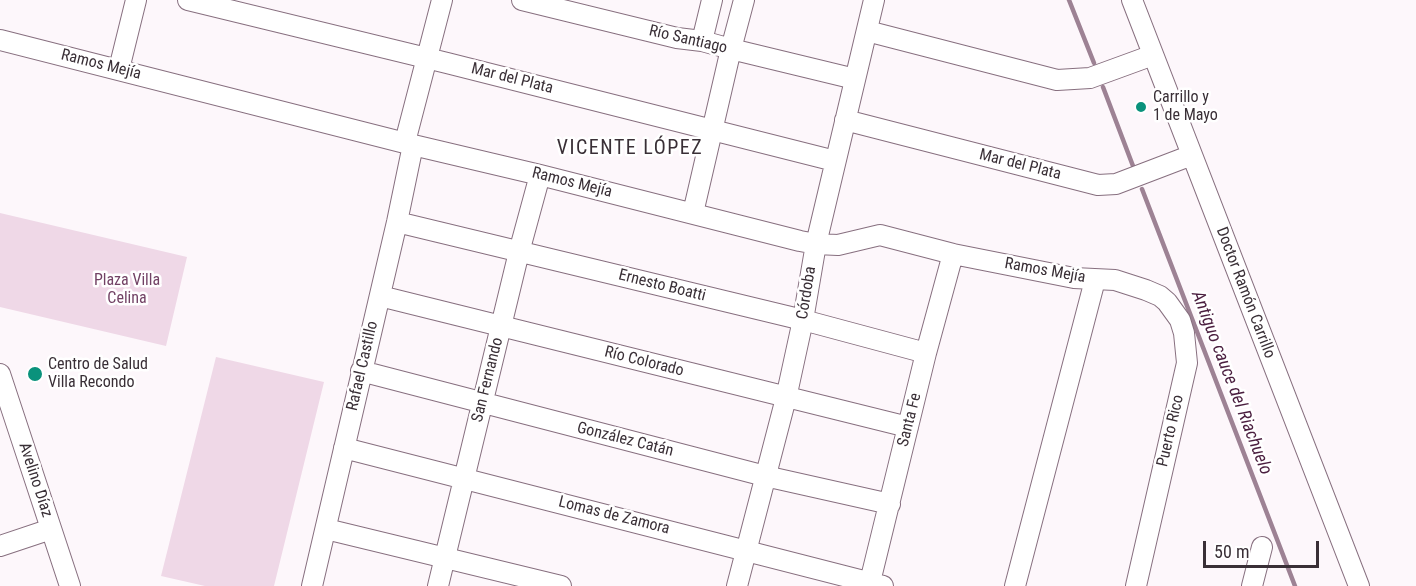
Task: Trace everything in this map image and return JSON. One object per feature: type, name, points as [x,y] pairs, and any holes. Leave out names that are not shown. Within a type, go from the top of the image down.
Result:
[{"type":"street","points":[[119,69],[136,0]]},
{"type":"street","name":"Mar del Plata","points":[[188,0],[835,161]]},
{"type":"street","name":"Rafael Castillo","points":[[312,586],[397,222],[409,144],[442,0]]},
{"type":"street","name":"Río Santiago","points":[[522,0],[855,79]]},
{"type":"street","points":[[702,41],[712,0]]},
{"type":"street","points":[[693,213],[730,50],[744,0]]},
{"type":"street","name":"Córdoba","points":[[737,586],[786,398],[816,244],[874,0]]},
{"type":"street","name":"Doctor Ramón Carrillo","points":[[1132,0],[1359,586]]},
{"type":"street","points":[[867,32],[1057,80],[1090,78],[1153,55]]},
{"type":"street","name":"Ramos Mejía","points":[[0,40],[816,244],[838,245],[880,235],[953,254],[1074,278],[1115,280],[1146,290]]},
{"type":"street","name":"Mar del Plata","points":[[845,120],[1098,185],[1116,184],[1192,155]]},
{"type":"street","name":"San Fernando","points":[[438,586],[519,252],[540,175]]},
{"type":"street","name":"Ernesto Boatti","points":[[397,222],[803,320],[926,353]]},
{"type":"street","name":"Santa Fe","points":[[874,585],[908,428],[953,254]]},
{"type":"street","points":[[1015,586],[1095,280]]},
{"type":"street","name":"Puerto Rico","points":[[1136,586],[1187,363],[1184,333],[1180,320],[1167,302],[1146,290]]},
{"type":"street","name":"Río Colorado","points":[[380,296],[908,428]]},
{"type":"street","name":"González Catán","points":[[362,371],[765,476],[890,504]]},
{"type":"street","name":"Avelino Díaz","points":[[0,374],[8,424],[51,529],[70,586]]},
{"type":"street","name":"Lomas de Zamora","points":[[344,448],[746,550],[874,585]]},
{"type":"street","points":[[0,546],[51,529]]},
{"type":"street","points":[[326,529],[561,586]]},
{"type":"street","points":[[1252,586],[1262,547]]},
{"type":"green space","name":"Plaza Villa Celina","points":[[0,213],[187,257],[166,346],[0,307]]},
{"type":"green space","points":[[216,357],[324,382],[274,586],[205,586],[161,576]]},
{"type":"waterway","name":"Antiguo cauce del Riachuelo","points":[[1069,0],[1094,63]]},
{"type":"waterway","name":"Antiguo cauce del Riachuelo","points":[[1103,87],[1133,166]]},
{"type":"waterway","name":"Antiguo cauce del Riachuelo","points":[[1142,189],[1295,586]]},
{"type":"place","name":"Carrillo y 1 de Mayo","points":[[1141,107]]},
{"type":"place","name":"Centro de Salud Villa Recondo","points":[[35,374]]},
{"type":"district","name":"VICENTE LÓPEZ","points":[[630,149]]}]
